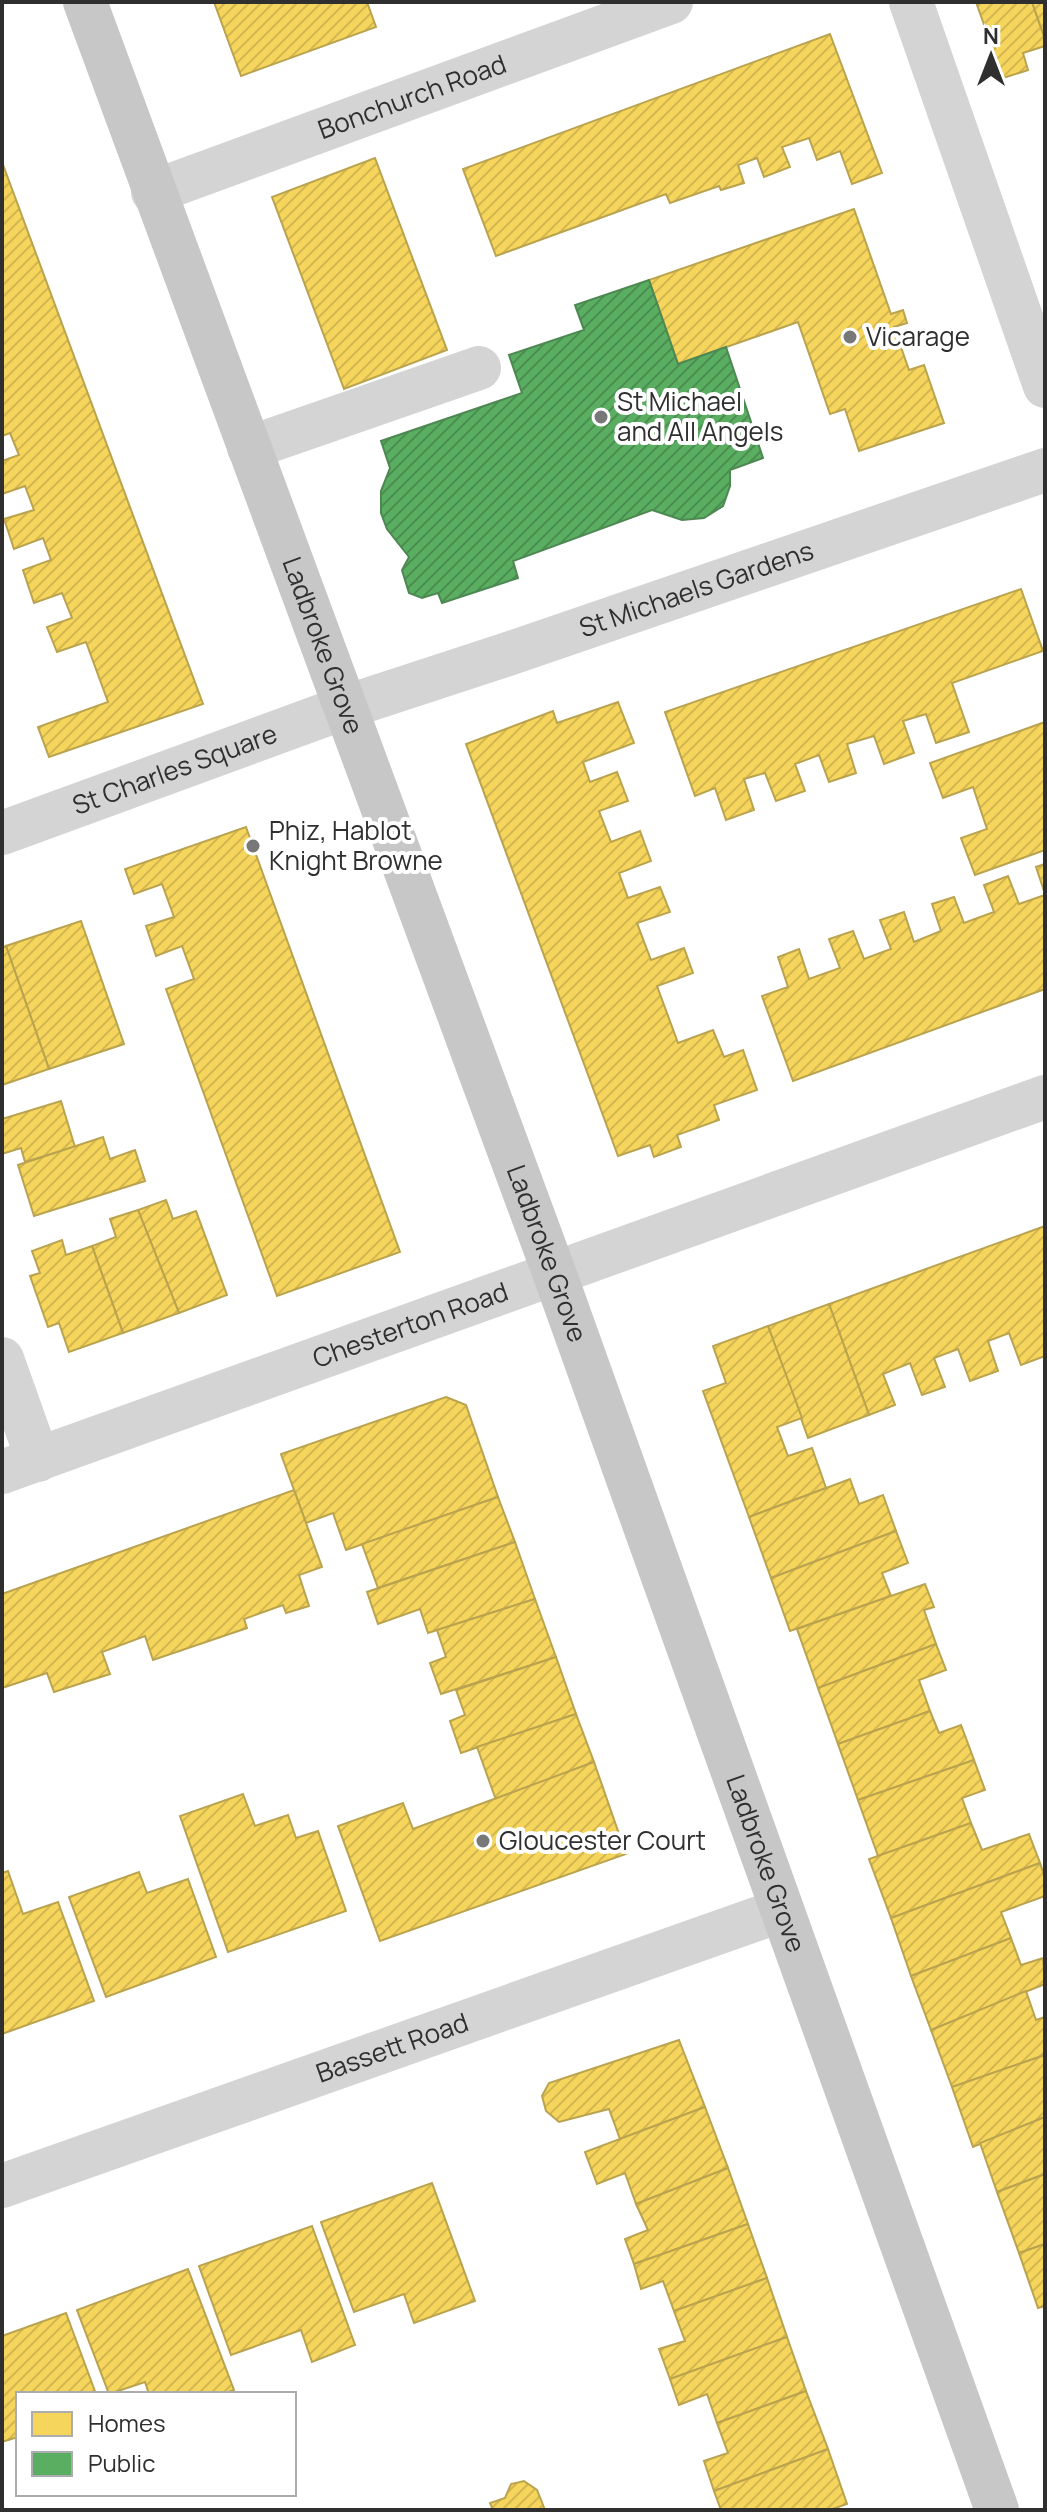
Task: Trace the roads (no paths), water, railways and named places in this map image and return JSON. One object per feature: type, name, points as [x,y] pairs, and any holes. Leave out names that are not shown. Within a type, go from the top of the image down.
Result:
[{"type":"main road","name":"Ladbroke Grove","points":[[85,2],[555,1275],[997,2510]]},
{"type":"street","name":"Bonchurch Road","points":[[153,192],[671,2]]},
{"type":"street","points":[[911,2],[1045,386]]},
{"type":"street","points":[[249,448],[479,368]]},
{"type":"street","name":"St Michaels Gardens","points":[[346,707],[1045,470]]},
{"type":"street","name":"St Charles Square","points":[[2,833],[346,707]]},
{"type":"street","name":"Chesterton Road","points":[[20,1466],[1045,1097]]},
{"type":"street","points":[[2,1359],[20,1466]]},
{"type":"street","name":"Bassett Road","points":[[2,2186],[782,1910]]},
{"type":"place","name":"Vicarage","points":[[850,337]]},
{"type":"place","name":"St Michael and All Angels","points":[[601,417]]},
{"type":"place","name":"Phiz, Hablot Knight Browne","points":[[253,846]]},
{"type":"place","name":"Gloucester Court","points":[[483,1841]]}]
